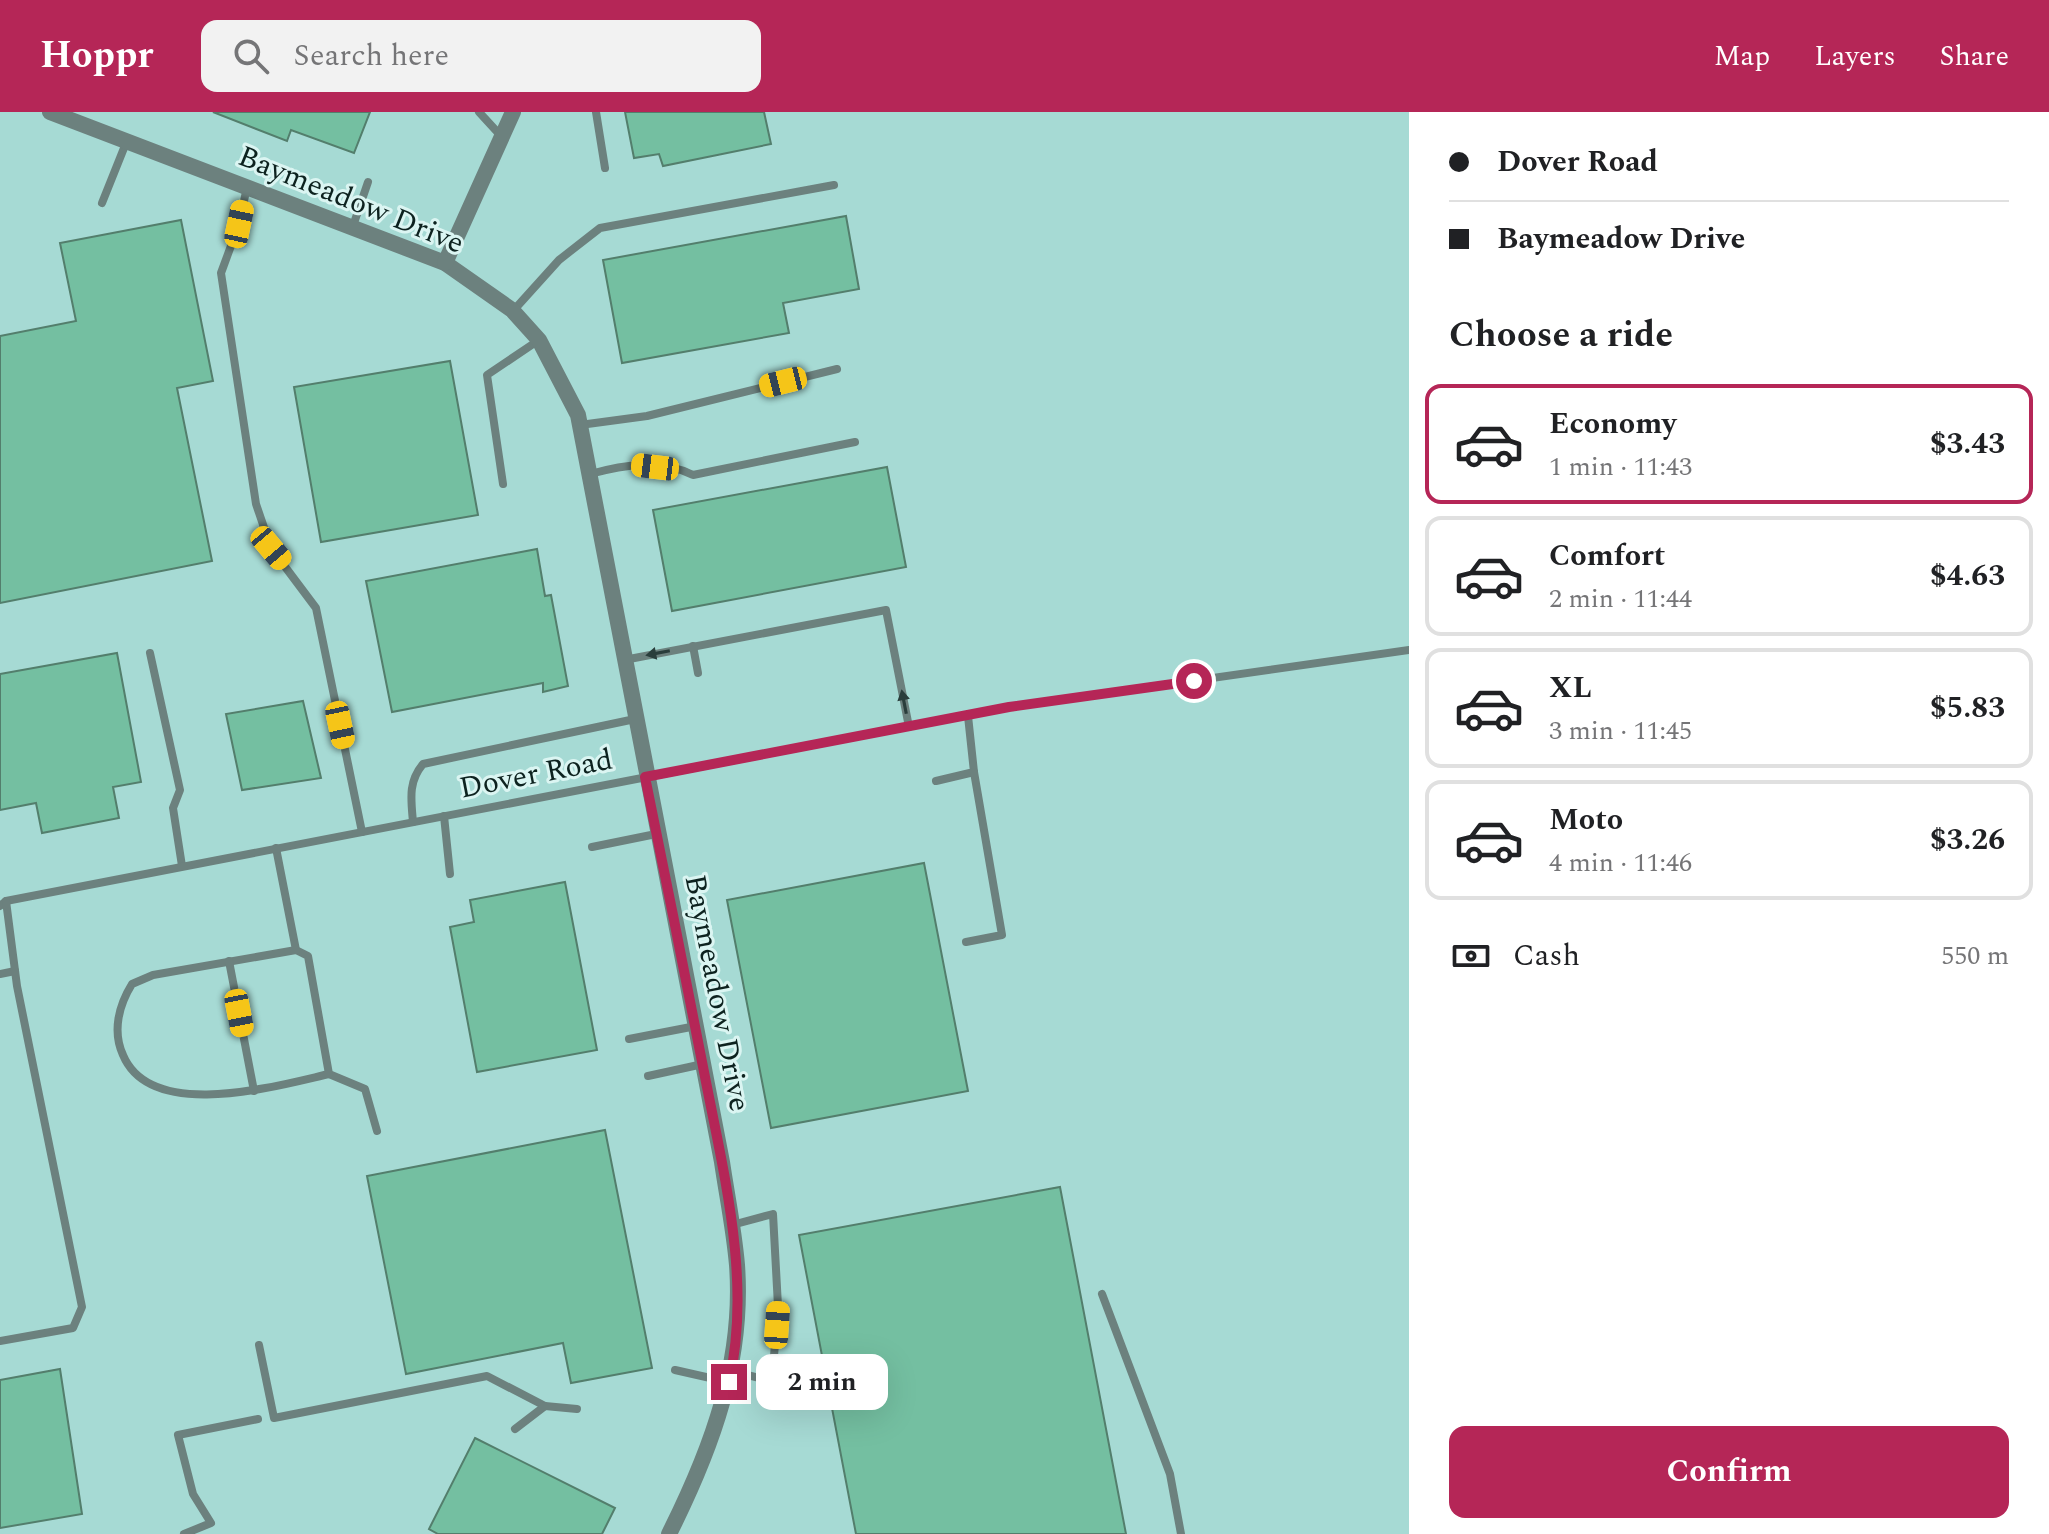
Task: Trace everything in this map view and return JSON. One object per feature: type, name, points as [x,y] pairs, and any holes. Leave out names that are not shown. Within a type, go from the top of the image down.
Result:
[{"type":"street","name":"Baymeadow Drive","points":[[50,112],[445,263],[513,311],[539,340],[580,425],[656,834],[696,1026],[737,1266],[730,1377],[721,1416],[669,1534]]},
{"type":"street","points":[[445,263],[513,112]]},
{"type":"lane","points":[[479,112],[502,137]]},
{"type":"lane","points":[[596,112],[605,168]]},
{"type":"lane","points":[[102,203],[126,143]]},
{"type":"lane","points":[[353,226],[368,182]]},
{"type":"lane","points":[[513,311],[559,260],[600,228],[834,185]]},
{"type":"lane","points":[[247,187],[239,224],[221,273],[256,504],[271,548],[316,608],[362,832]]},
{"type":"lane","points":[[503,484],[487,375],[539,340]]},
{"type":"lane","points":[[580,425],[647,416],[837,369]]},
{"type":"lane","points":[[590,474],[627,463],[683,470],[693,475],[855,442]]},
{"type":"lane","points":[[624,660],[886,610],[909,727]]},
{"type":"lane","points":[[693,646],[698,673]]},
{"type":"lane","name":"Dover Road","points":[[2,902],[968,716],[1409,650]]},
{"type":"lane","points":[[150,653],[180,790],[173,808],[182,866]]},
{"type":"lane","points":[[966,942],[1002,935],[974,772],[968,716]]},
{"type":"lane","points":[[413,822],[410,796],[414,775],[423,764],[635,719]]},
{"type":"lane","points":[[936,781],[974,772]]},
{"type":"lane","points":[[444,816],[450,874]]},
{"type":"lane","points":[[592,847],[656,834]]},
{"type":"lane","points":[[276,848],[296,950]]},
{"type":"lane","points":[[0,1341],[73,1328],[82,1307],[2,902]]},
{"type":"lane","points":[[329,1074],[308,956],[296,950],[153,975],[132,984],[118,1015],[119,1046],[128,1067],[149,1083],[181,1094],[254,1091],[329,1074],[365,1089],[377,1131]]},
{"type":"lane","points":[[229,961],[254,1091]]},
{"type":"lane","points":[[0,974],[15,971]]},
{"type":"lane","points":[[629,1039],[696,1026]]},
{"type":"lane","points":[[648,1076],[703,1064]]},
{"type":"lane","points":[[675,1370],[772,1381],[778,1306],[773,1214],[731,1225]]},
{"type":"lane","points":[[1102,1294],[1170,1474],[1181,1534]]},
{"type":"lane","points":[[259,1345],[274,1418],[487,1376],[545,1406],[577,1409]]},
{"type":"lane","points":[[515,1429],[545,1406]]},
{"type":"lane","points":[[218,1534],[193,1494],[178,1435],[258,1419]]},
{"type":"lane","points":[[184,1534],[211,1523]]},
{"type":"building","points":[[213,112],[370,112],[354,153],[291,130],[287,141]]},
{"type":"building","points":[[625,112],[764,112],[771,144],[663,166],[659,154],[634,158]]},
{"type":"building","points":[[846,216],[859,289],[783,303],[789,333],[622,363],[603,260]]},
{"type":"building","points":[[181,220],[213,381],[177,388],[212,561],[0,603],[0,336],[76,321],[60,243]]},
{"type":"building","points":[[450,361],[478,515],[321,542],[294,387]]},
{"type":"building","points":[[887,467],[906,567],[672,611],[653,510]]},
{"type":"building","points":[[537,549],[545,596],[551,595],[568,686],[543,692],[543,683],[392,712],[366,581]]},
{"type":"building","points":[[117,653],[141,782],[113,787],[119,818],[42,833],[36,803],[0,810],[0,674]]},
{"type":"building","points":[[303,701],[321,778],[242,790],[226,714]]},
{"type":"building","points":[[924,863],[968,1091],[771,1128],[727,900]]},
{"type":"building","points":[[565,882],[597,1050],[477,1072],[450,927],[474,922],[470,900]]},
{"type":"building","points":[[605,1130],[652,1368],[571,1383],[563,1343],[406,1374],[367,1176]]},
{"type":"building","points":[[1060,1187],[1126,1534],[856,1534],[799,1235]]},
{"type":"building","points":[[60,1369],[82,1514],[0,1528],[0,1380]]},
{"type":"building","points":[[475,1438],[615,1508],[602,1534],[438,1534],[429,1529]]},
{"type":"route","points":[[729,1382],[735,1355],[737,1266],[722,1162],[645,777],[1009,707],[1194,681]]}]
